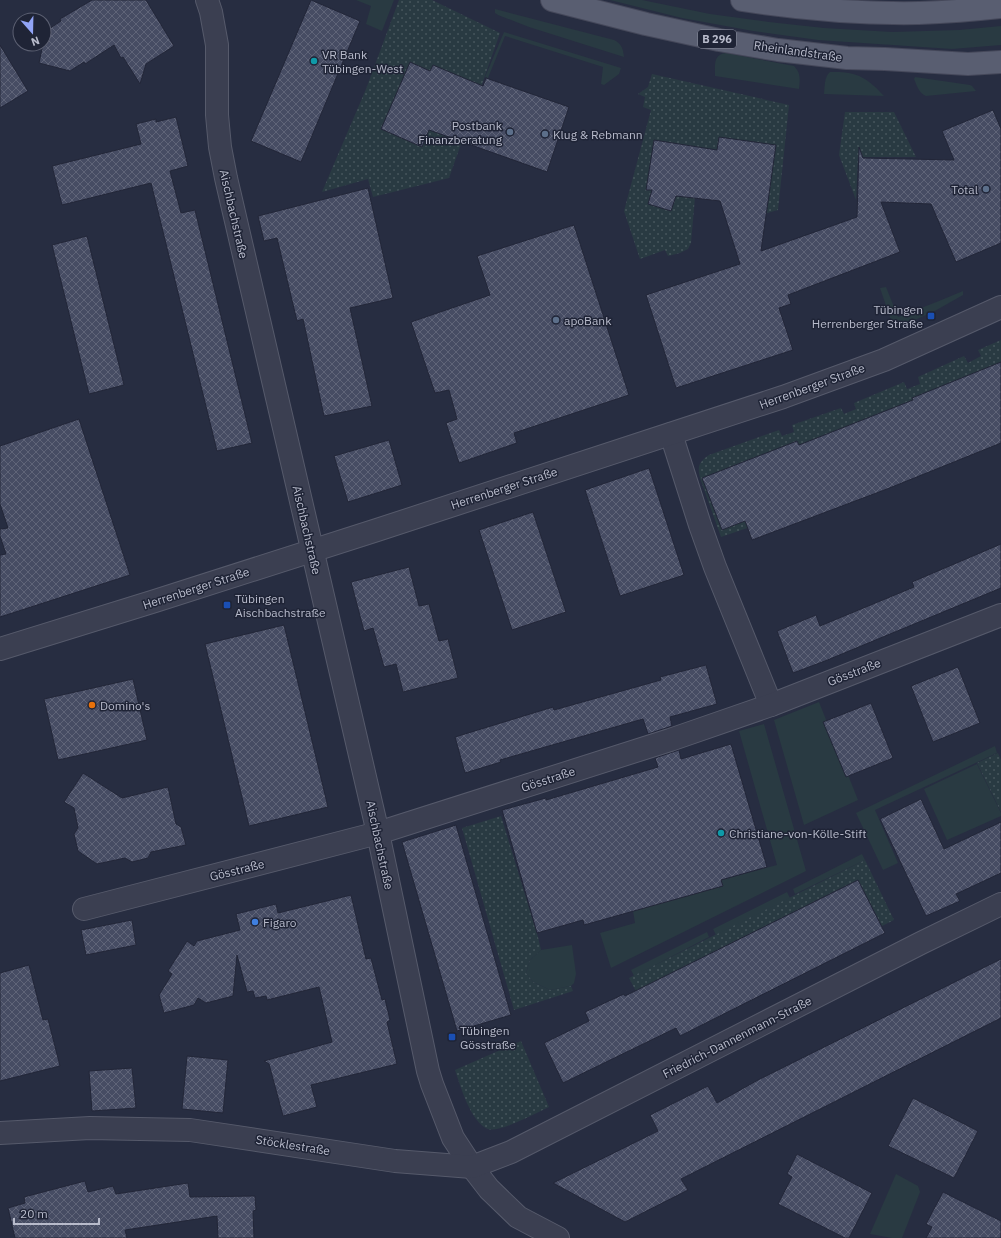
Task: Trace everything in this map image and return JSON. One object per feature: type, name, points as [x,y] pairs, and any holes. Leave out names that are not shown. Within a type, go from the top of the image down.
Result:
[{"type":"main road","name":"Rheinlandstraße","points":[[552,0],[646,24],[719,40],[778,50],[847,58],[968,64],[1001,62]]},
{"type":"main road","points":[[742,0],[777,5],[873,12],[955,12],[1001,7]]},
{"type":"street","name":"Aischbachstraße","points":[[207,0],[211,12],[217,45],[217,115],[221,155],[378,833],[427,1066],[432,1084],[453,1138],[472,1167]]},
{"type":"street","points":[[968,64],[1001,73]]},
{"type":"street","name":"Herrenberger Straße","points":[[0,649],[155,601],[783,397],[884,360],[1001,308]]},
{"type":"street","points":[[671,434],[710,553],[771,705]]},
{"type":"street","name":"Gösstraße","points":[[84,909],[378,833],[670,740],[771,705],[1001,615]]},
{"type":"street","name":"Friedrich-Dannenmann-Straße","points":[[472,1167],[511,1152],[921,943],[1001,904]]},
{"type":"street","name":"Stöcklestraße","points":[[0,1133],[90,1128],[190,1130],[395,1161],[472,1167]]},
{"type":"street","points":[[472,1167],[489,1189],[518,1217],[558,1238]]},
{"type":"shaded area","points":[[356,0],[394,0],[382,31],[366,24],[371,6]]},
{"type":"shaded area","points":[[399,0],[432,0],[500,33],[449,178],[373,197],[368,179],[322,192],[366,89]]},
{"type":"shaded area","points":[[610,0],[642,0],[710,14],[824,28],[892,32],[959,30],[1001,26],[1001,45],[952,49],[818,40],[753,31],[682,18]]},
{"type":"shaded area","points":[[495,9],[614,40],[622,47],[624,57],[529,27],[498,15],[495,13]]},
{"type":"shaded area","points":[[504,32],[621,68],[619,74],[604,85],[601,84],[603,67],[505,36],[488,78],[485,77]]},
{"type":"shaded area","points":[[726,53],[794,66],[799,74],[799,89],[715,76],[715,65],[717,58]]},
{"type":"shaded area","points":[[830,72],[847,73],[860,76],[872,84],[884,96],[824,94],[826,79]]},
{"type":"shaded area","points":[[652,74],[789,105],[778,210],[738,221],[728,202],[695,197],[691,243],[688,249],[668,256],[665,250],[640,259],[624,211],[651,110],[643,107],[645,97],[638,94],[648,87]]},
{"type":"shaded area","points":[[915,77],[970,85],[976,91],[926,96],[918,89],[914,79]]},
{"type":"shaded area","points":[[845,112],[894,112],[916,157],[858,157],[856,200],[839,155]]},
{"type":"shaded area","points":[[886,287],[898,317],[963,291],[963,295],[933,312],[894,329],[880,288]]},
{"type":"shaded area","points":[[1001,340],[1001,441],[721,537],[699,474],[700,465],[709,455],[779,430],[782,436],[794,432],[792,425],[841,408],[844,414],[856,409],[854,403],[904,382],[907,389],[920,384],[918,377],[964,356],[968,363],[981,356],[978,350]]},
{"type":"shaded area","points":[[819,702],[858,800],[804,825],[774,720]]},
{"type":"shaded area","points":[[764,724],[806,871],[611,968],[600,933],[635,923],[633,911],[723,886],[721,880],[777,865],[739,731]]},
{"type":"shaded area","points":[[995,746],[997,753],[875,810],[898,863],[883,870],[856,813]]},
{"type":"shaded area","points":[[998,753],[1001,760],[1001,812],[977,763]]},
{"type":"shaded area","points":[[977,764],[1001,813],[1001,816],[947,840],[924,789]]},
{"type":"shaded area","points":[[501,816],[541,950],[530,960],[526,973],[533,982],[550,990],[571,986],[573,991],[514,1010],[462,828]]},
{"type":"shaded area","points":[[862,854],[865,860],[795,894],[793,889]]},
{"type":"shaded area","points":[[865,860],[894,920],[882,926],[858,880],[813,902],[827,931],[779,920],[733,942],[651,1020],[629,978]]},
{"type":"shaded area","points":[[787,892],[790,898],[716,935],[713,929]]},
{"type":"shaded area","points":[[707,932],[709,937],[634,976],[631,970]]},
{"type":"shaded area","points":[[572,945],[576,974],[574,983],[571,986],[550,990],[533,982],[526,973],[530,960],[541,950]]},
{"type":"shaded area","points":[[521,1041],[549,1107],[509,1125],[500,1128],[488,1129],[476,1119],[471,1112],[455,1070]]},
{"type":"shaded area","points":[[896,1174],[918,1186],[920,1192],[902,1238],[892,1238],[870,1234]]},
{"type":"building","points":[[92,0],[146,0],[174,46],[146,64],[140,84],[123,57],[121,58],[114,45],[85,64],[84,62],[70,71],[39,63],[41,52],[52,52],[52,27],[61,21],[60,19]]},
{"type":"building","name":"VR Bank Tübingen-West","points":[[311,0],[360,21],[301,162],[251,141]]},
{"type":"building","points":[[0,45],[28,91],[0,108]]},
{"type":"building","points":[[410,62],[430,71],[433,65],[483,86],[486,78],[569,107],[547,172],[429,130],[422,147],[381,129]]},
{"type":"building","points":[[993,110],[1001,129],[1001,243],[956,262],[931,204],[881,202],[900,252],[788,295],[791,304],[779,308],[793,350],[676,388],[646,295],[740,264],[720,201],[676,196],[671,211],[648,204],[652,190],[646,190],[654,140],[717,150],[719,137],[776,145],[761,251],[857,217],[859,147],[863,158],[954,160],[942,131]]},
{"type":"building","points":[[176,117],[188,166],[170,171],[181,213],[195,210],[252,443],[217,451],[151,183],[62,205],[52,166],[141,144],[136,124],[156,119],[156,122]]},
{"type":"building","points":[[368,188],[393,298],[350,308],[372,406],[324,416],[303,319],[297,321],[277,238],[264,241],[258,216]]},
{"type":"building","points":[[574,225],[629,395],[514,433],[517,443],[459,463],[446,423],[457,419],[449,390],[435,393],[411,322],[490,295],[477,256]]},
{"type":"building","points":[[87,236],[124,385],[89,394],[52,245]]},
{"type":"building","points":[[1001,362],[1001,443],[887,489],[752,540],[745,521],[722,530],[702,478],[797,441],[799,445],[913,400],[912,398]]},
{"type":"building","points":[[79,419],[130,575],[0,617],[0,555],[6,554],[0,536],[0,529],[8,528],[0,504],[0,446]]},
{"type":"building","points":[[389,440],[402,485],[348,502],[334,456]]},
{"type":"building","points":[[649,468],[684,575],[620,596],[585,490]]},
{"type":"building","points":[[533,512],[566,612],[512,630],[479,530]]},
{"type":"building","points":[[1001,544],[1001,588],[793,673],[777,631],[816,615],[820,626],[914,587],[912,582]]},
{"type":"building","points":[[409,567],[419,606],[429,604],[439,641],[448,639],[458,678],[403,692],[396,664],[384,667],[373,628],[364,631],[351,582]]},
{"type":"building","points":[[284,625],[328,807],[249,826],[205,644]]},
{"type":"building","points":[[706,665],[717,704],[670,717],[672,726],[648,734],[643,719],[500,760],[501,762],[465,773],[455,737],[553,707],[554,710],[661,680],[660,677]]},
{"type":"building","points":[[958,667],[980,723],[933,742],[911,686]]},
{"type":"building","points":[[133,679],[147,740],[58,760],[44,699]]},
{"type":"building","points":[[871,703],[893,758],[846,777],[823,722]]},
{"type":"building","name":"Christiane-von-Kölle-Stift","points":[[731,744],[767,867],[721,880],[723,886],[584,925],[583,920],[537,933],[502,810],[546,798],[546,800],[658,767],[655,758],[679,750],[681,759]]},
{"type":"building","points":[[83,773],[122,798],[168,787],[176,824],[181,827],[186,845],[151,852],[148,858],[132,862],[125,858],[97,864],[78,851],[74,834],[78,828],[74,808],[64,802]]},
{"type":"building","points":[[921,799],[944,849],[1001,822],[1001,873],[956,894],[960,901],[926,916],[880,819]]},
{"type":"building","points":[[456,825],[511,1015],[457,1031],[402,842]]},
{"type":"building","points":[[858,880],[885,933],[680,1036],[676,1028],[563,1083],[544,1043],[589,1021],[585,1012],[624,994],[625,996]]},
{"type":"building","points":[[351,895],[366,959],[371,958],[382,1000],[385,999],[390,1020],[387,1022],[397,1064],[311,1085],[317,1107],[283,1116],[269,1064],[264,1061],[332,1042],[319,987],[267,1000],[266,996],[255,998],[253,991],[247,992],[237,955],[233,996],[206,1003],[198,998],[194,1005],[164,1013],[159,995],[172,974],[168,971],[187,941],[194,946],[197,941],[240,930],[236,914],[276,904],[278,913]]},
{"type":"building","points":[[132,920],[136,945],[86,955],[81,930]]},
{"type":"building","points":[[1001,959],[1001,1018],[681,1179],[688,1190],[625,1222],[553,1183],[658,1131],[650,1115],[708,1086],[717,1103],[758,1080]]},
{"type":"building","points":[[29,965],[43,1020],[48,1019],[60,1066],[0,1081],[0,973]]},
{"type":"building","points":[[187,1056],[228,1060],[223,1113],[182,1109]]},
{"type":"building","points":[[132,1068],[136,1108],[92,1111],[89,1071]]},
{"type":"building","points":[[913,1098],[978,1131],[954,1178],[888,1146]]},
{"type":"building","points":[[797,1154],[872,1193],[849,1238],[845,1238],[778,1204],[792,1177],[787,1174]]},
{"type":"building","points":[[85,1181],[88,1192],[113,1186],[116,1194],[188,1183],[190,1197],[255,1196],[256,1210],[253,1211],[254,1238],[218,1238],[217,1216],[125,1230],[127,1238],[15,1238],[8,1208],[25,1203],[24,1197]]},
{"type":"building","points":[[943,1192],[1001,1221],[1001,1238],[926,1238],[932,1227],[926,1224]]},
{"type":"place","name":"VR Bank Tübingen-West","points":[[314,61]]},
{"type":"place","name":"Postbank Finanzberatung","points":[[510,132]]},
{"type":"place","name":"Klug & Rebmann","points":[[545,134]]},
{"type":"place","name":"Total","points":[[986,189]]},
{"type":"place","name":"Tübingen Herrenberger Straße","points":[[931,316]]},
{"type":"place","name":"apoBank","points":[[556,320]]},
{"type":"place","name":"Tübingen Aischbachstraße","points":[[227,605]]},
{"type":"place","name":"Domino's","points":[[92,705]]},
{"type":"place","name":"Christiane-von-Kölle-Stift","points":[[721,833]]},
{"type":"place","name":"Figaro","points":[[255,922]]},
{"type":"place","name":"Tübingen Gösstraße","points":[[452,1037]]}]
